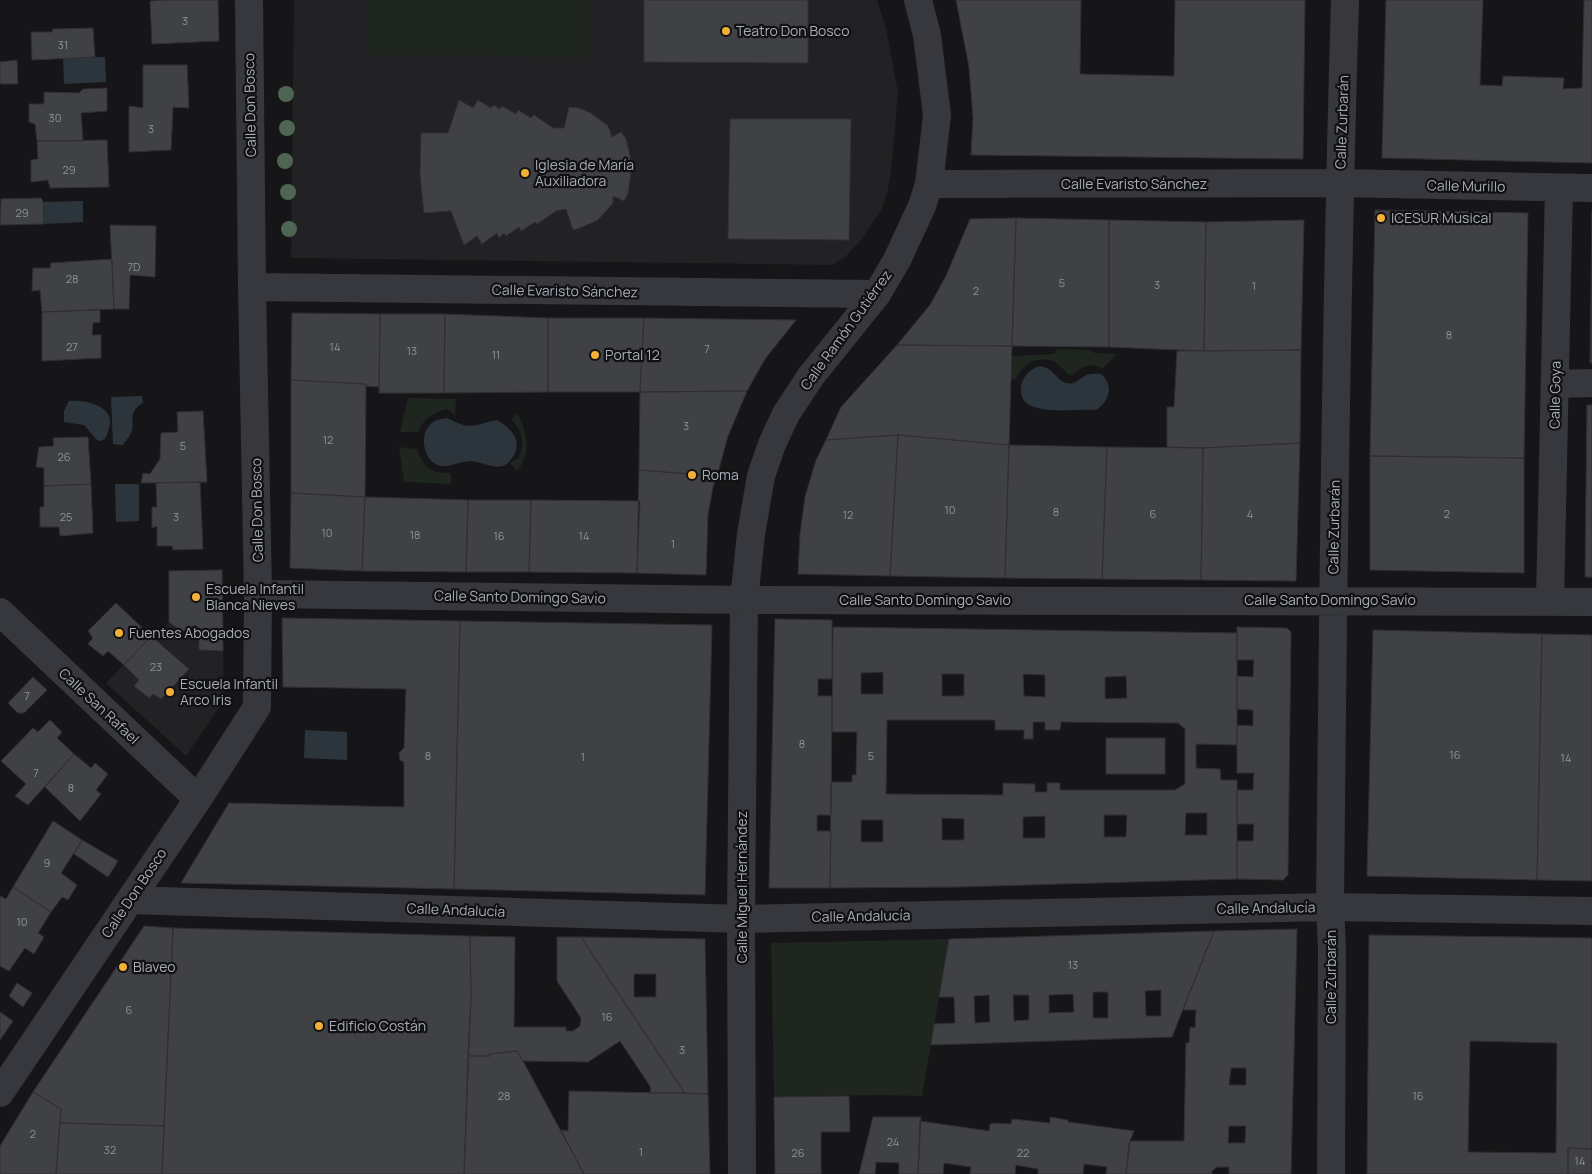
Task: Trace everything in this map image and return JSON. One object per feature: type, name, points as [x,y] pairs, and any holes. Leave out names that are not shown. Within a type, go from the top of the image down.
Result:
[{"type":"street","name":"Calle Don Bosco","points":[[0,1093],[258,707],[249,0]]},
{"type":"street","name":"Calle Ramón Gutiérrez","points":[[744,600],[761,476],[772,444],[786,414],[811,376],[877,294],[911,233],[929,184],[937,116],[927,35],[918,0]]},
{"type":"street","name":"Calle Zurbarán","points":[[1331,1174],[1332,948],[1330,907],[1333,600],[1345,0]]},
{"type":"street","name":"Calle Evaristo Sánchez","points":[[929,184],[1340,183]]},
{"type":"street","name":"Calle Murillo","points":[[1340,183],[1592,188]]},
{"type":"street","name":"Calle Goya","points":[[1550,602],[1559,188]]},
{"type":"street","name":"Calle Evaristo Sánchez","points":[[252,287],[877,294]]},
{"type":"street","points":[[1555,384],[1592,384]]},
{"type":"street","name":"Calle Santo Domingo Savio","points":[[258,594],[744,600],[1592,602]]},
{"type":"street","name":"Calle Miguel Hernández","points":[[742,1174],[741,919],[744,600]]},
{"type":"street","name":"Calle San Rafael","points":[[0,612],[198,799]]},
{"type":"street","name":"Calle Andalucía","points":[[130,900],[741,919],[1330,907],[1592,912]]},
{"type":"shaded area","points":[[294,0],[877,0],[886,28],[898,92],[891,172],[887,193],[881,210],[861,240],[847,255],[833,265],[291,258]]},
{"type":"shaded area","points":[[367,0],[589,0],[589,57],[367,54]]},
{"type":"shaded area","points":[[105,57],[106,82],[64,84],[63,58]]},
{"type":"shaded area","points":[[83,201],[83,222],[44,224],[43,202]]},
{"type":"shaded area","points":[[1057,349],[1091,350],[1095,353],[1117,354],[1102,369],[1098,366],[1089,365],[1070,376],[1055,362],[1043,359],[1032,362],[1022,369],[1016,379],[1011,380],[1010,411],[1011,356],[1054,354]]},
{"type":"shaded area","points":[[1041,366],[1067,383],[1075,382],[1089,374],[1101,374],[1108,383],[1109,388],[1105,402],[1096,410],[1041,409],[1027,404],[1021,392],[1021,385],[1028,373],[1034,368]]},
{"type":"shaded area","points":[[142,396],[143,403],[136,409],[133,415],[130,435],[123,445],[113,444],[111,397]]},
{"type":"shaded area","points":[[408,398],[456,399],[455,415],[447,409],[442,410],[426,420],[418,432],[400,432]]},
{"type":"shaded area","points":[[69,401],[91,403],[106,412],[110,422],[105,439],[97,440],[84,425],[64,422],[64,411]]},
{"type":"shaded area","points":[[517,413],[525,435],[526,450],[522,464],[517,471],[510,463],[519,458],[522,447],[521,434],[512,420]]},
{"type":"shaded area","points":[[447,418],[467,426],[497,420],[508,428],[516,440],[516,450],[512,459],[501,466],[471,461],[448,466],[434,463],[430,460],[425,450],[425,434],[434,422]]},
{"type":"shaded area","points":[[399,447],[417,449],[423,461],[433,471],[451,473],[451,484],[404,482]]},
{"type":"shaded area","points":[[115,484],[139,484],[139,521],[116,522]]},
{"type":"shaded area","name":"Escuela Infantil Arco Iris","points":[[169,622],[181,631],[223,630],[224,700],[186,756],[106,683],[151,636]]},
{"type":"shaded area","points":[[305,730],[347,732],[347,760],[304,758]]},
{"type":"shaded area","points":[[949,939],[922,1096],[774,1097],[771,943]]},
{"type":"building","points":[[218,0],[219,41],[152,44],[150,1]]},
{"type":"building","name":"Teatro Don Bosco","points":[[644,0],[808,0],[808,63],[644,62]]},
{"type":"building","points":[[956,0],[1081,0],[1080,74],[1174,76],[1175,0],[1305,0],[1303,159],[971,155],[973,118],[969,67]]},
{"type":"building","points":[[1386,0],[1483,0],[1480,85],[1502,86],[1503,76],[1564,78],[1563,89],[1582,88],[1584,0],[1592,0],[1592,163],[1382,158]]},
{"type":"building","points":[[93,28],[95,57],[32,60],[31,32],[52,32],[53,29]]},
{"type":"building","points":[[17,60],[18,84],[0,84],[0,62]]},
{"type":"building","points":[[143,65],[187,65],[189,108],[173,107],[171,150],[129,152],[129,106],[143,108]]},
{"type":"building","points":[[107,88],[107,111],[81,113],[83,141],[37,141],[35,124],[29,122],[29,104],[44,104],[44,92],[79,93],[83,89]]},
{"type":"building","name":"Iglesia de María Auxiliadora","points":[[459,100],[473,108],[478,100],[491,108],[494,105],[500,109],[502,106],[516,114],[518,110],[531,118],[534,115],[553,128],[564,128],[569,107],[579,108],[591,113],[608,126],[612,137],[621,132],[626,139],[630,155],[631,172],[628,193],[624,201],[613,196],[613,203],[598,220],[573,230],[566,209],[556,211],[537,224],[535,222],[521,231],[519,227],[506,236],[504,233],[499,238],[497,233],[482,244],[477,236],[464,245],[451,211],[424,213],[420,175],[421,133],[448,133]]},
{"type":"building","points":[[730,119],[851,119],[849,240],[728,239]]},
{"type":"building","points":[[107,140],[109,187],[50,188],[48,180],[31,182],[31,160],[38,159],[37,141]]},
{"type":"building","points":[[41,198],[43,202],[44,224],[0,225],[1,199]]},
{"type":"building","points":[[1375,210],[1528,213],[1524,458],[1370,456]]},
{"type":"building","points":[[1592,210],[1592,363],[1590,363]]},
{"type":"building","points":[[1016,218],[1012,346],[897,345],[930,305],[946,276],[970,219]]},
{"type":"building","points":[[1016,218],[1109,220],[1109,347],[1012,346]]},
{"type":"building","points":[[1109,220],[1206,222],[1204,351],[1109,347]]},
{"type":"building","points":[[1304,220],[1301,350],[1204,351],[1206,222]]},
{"type":"building","points":[[110,225],[156,226],[155,277],[130,275],[129,309],[114,309]]},
{"type":"building","points":[[112,259],[114,309],[42,312],[40,290],[32,291],[33,268],[50,268],[51,263]]},
{"type":"building","points":[[100,310],[100,322],[93,323],[92,335],[101,335],[101,358],[42,361],[42,312]]},
{"type":"building","points":[[292,313],[380,314],[379,387],[366,386],[366,384],[291,380]]},
{"type":"building","points":[[380,314],[445,314],[444,393],[379,393]]},
{"type":"building","points":[[445,314],[548,318],[548,392],[444,393]]},
{"type":"building","name":"Portal 12","points":[[548,318],[644,318],[640,392],[548,392]]},
{"type":"building","points":[[644,318],[796,320],[765,359],[747,391],[640,392]]},
{"type":"building","points":[[897,345],[1012,346],[1009,445],[898,435],[826,440],[841,407]]},
{"type":"building","points":[[1301,350],[1300,443],[1203,448],[1167,447],[1167,407],[1174,407],[1177,351]]},
{"type":"building","points":[[291,380],[366,384],[365,497],[291,493]]},
{"type":"building","points":[[747,391],[728,436],[717,476],[639,470],[640,392]]},
{"type":"building","points":[[1587,405],[1592,405],[1592,577],[1585,577]]},
{"type":"building","points":[[203,411],[207,482],[141,483],[143,473],[150,474],[160,459],[161,433],[178,432],[177,412]]},
{"type":"building","points":[[898,435],[890,576],[798,574],[800,534],[805,497],[816,460],[826,440]]},
{"type":"building","points":[[898,435],[1009,445],[1005,578],[890,576]]},
{"type":"building","points":[[88,437],[91,484],[44,486],[44,468],[36,467],[39,447],[54,446],[53,438]]},
{"type":"building","points":[[1300,443],[1296,581],[1201,580],[1203,448]]},
{"type":"building","points":[[1009,445],[1107,447],[1102,579],[1005,578]]},
{"type":"building","points":[[1107,447],[1203,448],[1201,580],[1102,579]]},
{"type":"building","points":[[1370,456],[1524,458],[1524,573],[1370,570]]},
{"type":"building","points":[[639,470],[717,476],[708,514],[706,575],[637,573]]},
{"type":"building","points":[[200,482],[203,549],[173,550],[172,546],[157,546],[157,526],[152,528],[152,507],[157,507],[156,483]]},
{"type":"building","points":[[91,484],[93,533],[60,536],[59,527],[40,527],[40,507],[44,507],[44,486]]},
{"type":"building","points":[[291,493],[365,497],[362,571],[290,568]]},
{"type":"building","points":[[365,497],[468,500],[466,572],[362,571]]},
{"type":"building","points":[[468,500],[531,500],[529,572],[466,572]]},
{"type":"building","points":[[531,500],[640,501],[637,573],[529,572]]},
{"type":"building","name":"Escuela Infantil Blanca Nieves","points":[[222,570],[223,630],[181,631],[169,622],[169,571]]},
{"type":"building","name":"Fuentes Abogados","points":[[116,603],[151,636],[124,665],[108,651],[103,656],[88,644],[93,638],[88,631]]},
{"type":"building","points":[[282,618],[460,621],[454,889],[181,883],[229,803],[404,807],[404,762],[400,760],[399,753],[404,748],[406,689],[283,687]]},
{"type":"building","points":[[775,619],[832,620],[832,679],[818,679],[818,696],[832,696],[831,815],[817,815],[817,831],[831,831],[830,888],[769,888]]},
{"type":"building","points":[[460,621],[712,625],[705,895],[454,889]]},
{"type":"building","points":[[833,627],[1237,633],[1237,745],[1196,744],[1196,768],[1220,769],[1221,780],[1237,780],[1237,879],[957,887],[830,888],[831,782],[852,782],[852,775],[856,775],[857,732],[832,732]],"holes":[[[883,672],[883,694],[861,694],[861,673]],[[942,674],[964,674],[964,696],[942,696]],[[1023,674],[1045,675],[1045,697],[1024,696]],[[1126,676],[1127,698],[1105,699],[1105,677]],[[887,720],[995,720],[995,730],[1024,730],[1024,739],[1033,739],[1033,722],[1045,722],[1045,730],[1060,730],[1061,722],[1178,723],[1185,729],[1185,784],[1175,790],[1060,790],[1060,783],[1047,783],[1047,792],[1035,792],[1035,784],[1003,783],[1003,795],[886,794]],[[1186,813],[1207,813],[1207,835],[1185,835]],[[1104,815],[1127,815],[1126,837],[1104,837]],[[1045,816],[1045,838],[1023,838],[1023,817]],[[942,818],[964,819],[964,840],[942,840]],[[861,820],[883,820],[883,842],[861,842]]]},
{"type":"building","points":[[1237,627],[1287,628],[1291,632],[1288,875],[1283,880],[1237,879],[1237,841],[1253,841],[1254,824],[1237,824],[1237,790],[1253,790],[1254,773],[1237,773],[1237,725],[1253,726],[1253,710],[1237,709],[1237,676],[1253,677],[1254,660],[1237,660]]},
{"type":"building","points":[[223,630],[223,651],[199,650],[199,631]]},
{"type":"building","points":[[1373,630],[1542,634],[1537,880],[1367,876]]},
{"type":"building","points":[[1542,634],[1592,635],[1592,881],[1537,880]]},
{"type":"building","points":[[151,636],[189,669],[161,699],[153,694],[149,698],[134,686],[139,680],[124,665]]},
{"type":"building","points":[[33,677],[47,690],[24,713],[18,713],[8,703]]},
{"type":"building","points":[[50,720],[62,732],[57,738],[74,754],[28,805],[15,796],[26,784],[1,761],[33,728],[38,732]]},
{"type":"building","points":[[1106,738],[1165,738],[1165,774],[1106,774]]},
{"type":"building","points":[[74,754],[91,768],[95,763],[108,774],[96,790],[101,794],[80,821],[45,787]]},
{"type":"building","points":[[53,821],[82,840],[61,873],[77,885],[68,900],[62,897],[51,912],[13,887]]},
{"type":"building","points":[[82,840],[118,861],[108,877],[74,854]]},
{"type":"building","points":[[13,887],[51,912],[38,933],[44,937],[34,954],[25,948],[9,971],[0,966],[0,896],[6,899]]},
{"type":"building","points":[[144,926],[173,928],[164,1126],[60,1123],[61,1109],[33,1092]]},
{"type":"building","name":"Edificio Costán","points":[[173,928],[470,936],[471,997],[464,1174],[162,1174]]},
{"type":"building","points":[[1297,929],[1291,1174],[1229,1174],[1229,1167],[1217,1167],[1212,1171],[1212,1174],[1126,1174],[1130,1141],[1184,1141],[1186,1043],[1189,1043],[1190,1027],[1195,1028],[1196,1010],[1183,1010],[1214,931]],"holes":[[[1231,1068],[1246,1068],[1246,1085],[1229,1085]],[[1229,1126],[1246,1126],[1245,1143],[1228,1143]]]},
{"type":"building","points":[[1214,931],[1172,1037],[931,1045],[934,1024],[955,1023],[954,997],[939,997],[949,939]],"holes":[[[1161,990],[1161,1016],[1146,1016],[1145,991]],[[1093,992],[1108,992],[1108,1018],[1093,1018]],[[1073,994],[1074,1012],[1049,1013],[1049,995]],[[989,995],[990,1022],[975,1023],[974,996]],[[1013,995],[1029,995],[1029,1020],[1014,1021]]]},
{"type":"building","points":[[1369,935],[1592,938],[1592,1149],[1568,1148],[1568,1174],[1367,1174]],"holes":[[[1470,1041],[1557,1043],[1556,1153],[1468,1152]]]},
{"type":"building","points":[[470,936],[515,937],[514,1027],[566,1027],[566,1031],[573,1031],[580,1026],[581,1018],[557,981],[557,937],[581,937],[685,1093],[651,1093],[650,1086],[620,1041],[588,1062],[523,1061],[517,1051],[489,1054],[490,1056],[468,1056],[471,997]]},
{"type":"building","points":[[581,937],[705,939],[708,1094],[685,1093]],"holes":[[[634,974],[656,974],[656,997],[634,997]]]},
{"type":"building","points":[[17,983],[32,993],[23,1007],[9,996]]},
{"type":"building","points":[[0,1012],[13,1021],[0,1040]]},
{"type":"building","points":[[517,1051],[584,1174],[464,1174],[468,1056],[490,1056],[489,1054]]},
{"type":"building","points":[[569,1091],[708,1094],[710,1174],[584,1174],[561,1130],[568,1131]]},
{"type":"building","points":[[33,1092],[61,1109],[56,1174],[0,1174],[0,1146]]},
{"type":"building","points":[[849,1096],[850,1132],[821,1132],[821,1174],[775,1174],[774,1097]]},
{"type":"building","points":[[873,1117],[921,1117],[918,1174],[899,1174],[899,1163],[876,1162],[875,1174],[859,1174]]},
{"type":"building","points":[[1050,1117],[1068,1120],[1068,1122],[1134,1131],[1129,1143],[1126,1174],[1106,1174],[1107,1167],[1084,1164],[1083,1174],[1038,1174],[1038,1169],[1016,1165],[1015,1174],[970,1174],[971,1167],[944,1163],[943,1174],[918,1174],[920,1121],[989,1131],[990,1124],[993,1123],[1011,1124],[1012,1119],[1050,1123]]},
{"type":"building","points":[[60,1123],[164,1126],[162,1174],[56,1174]]},
{"type":"building","points":[[1568,1148],[1592,1149],[1592,1174],[1568,1174]]},
{"type":"place","name":"Teatro Don Bosco","points":[[726,31]]},
{"type":"place","name":"Iglesia de María Auxiliadora","points":[[525,173]]},
{"type":"place","name":"ICESUR Musical","points":[[1381,218]]},
{"type":"place","name":"Portal 12","points":[[595,355]]},
{"type":"place","name":"Roma","points":[[692,475]]},
{"type":"place","name":"Escuela Infantil Blanca Nieves","points":[[196,597]]},
{"type":"place","name":"Fuentes Abogados","points":[[119,633]]},
{"type":"place","name":"Escuela Infantil Arco Iris","points":[[170,692]]},
{"type":"place","name":"Blaveo","points":[[123,967]]},
{"type":"place","name":"Edificio Costán","points":[[319,1026]]}]
